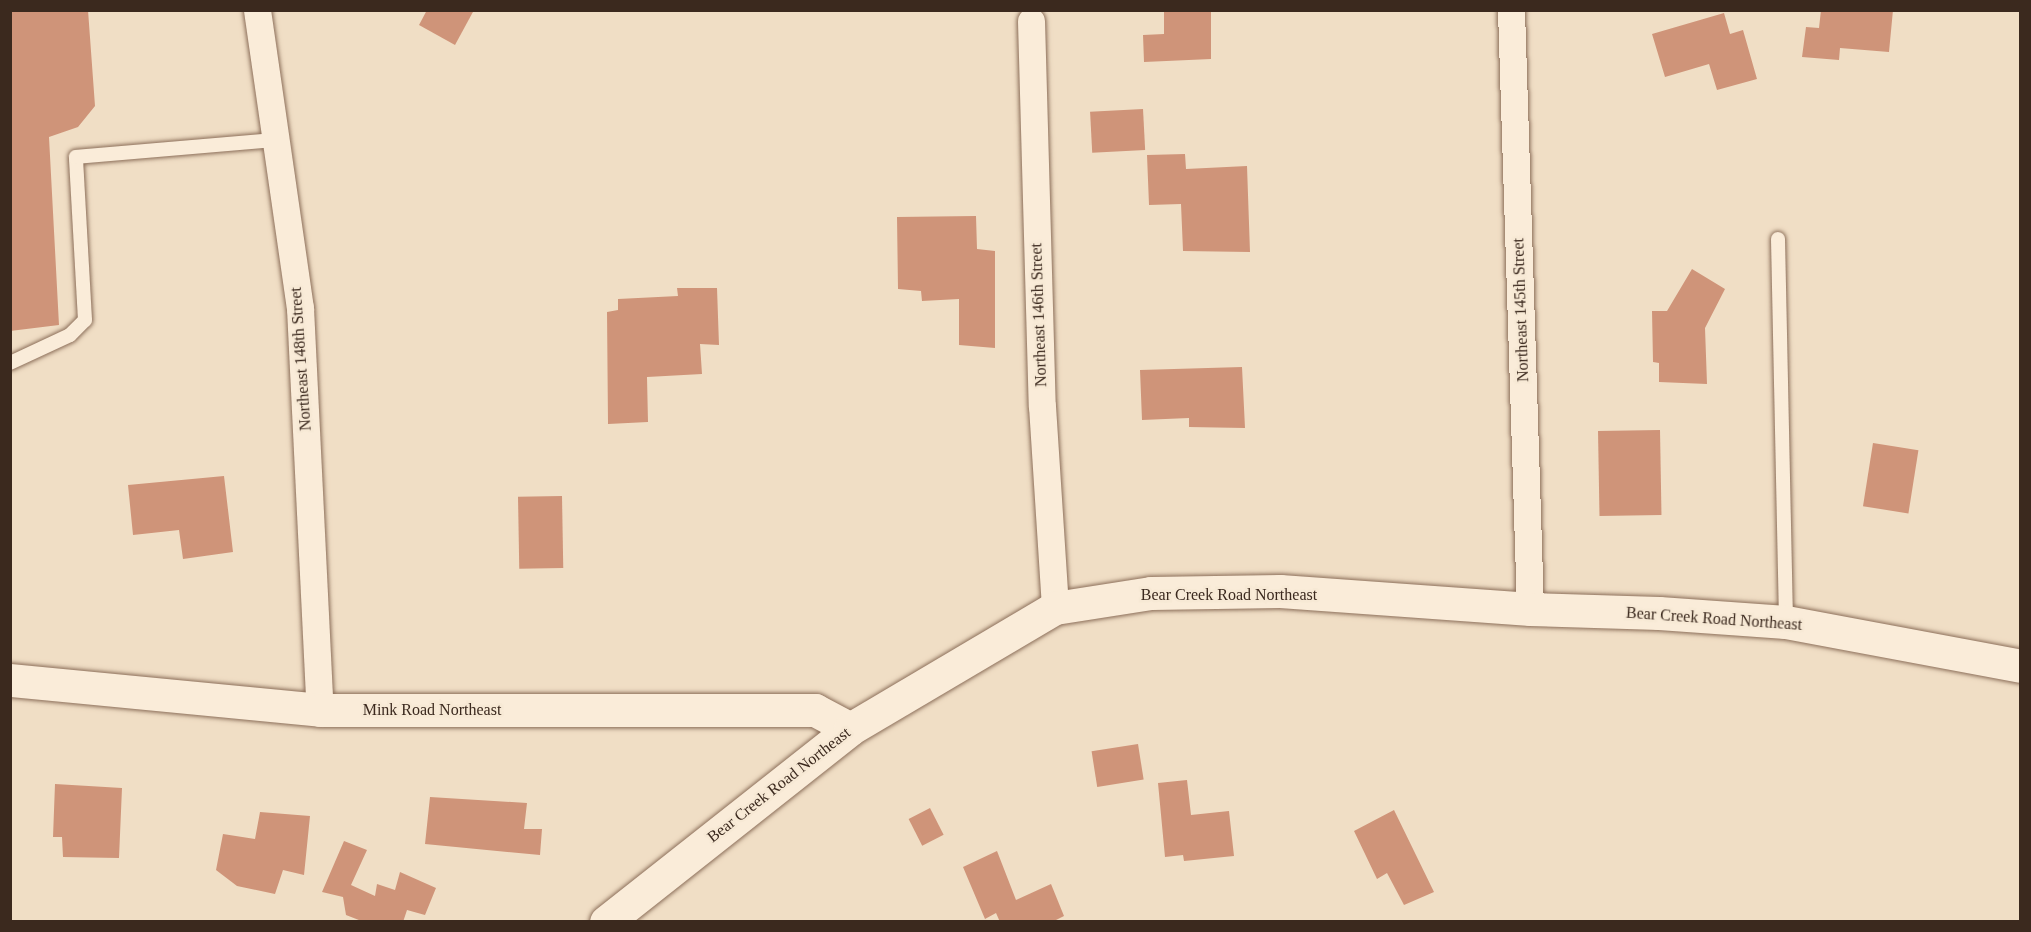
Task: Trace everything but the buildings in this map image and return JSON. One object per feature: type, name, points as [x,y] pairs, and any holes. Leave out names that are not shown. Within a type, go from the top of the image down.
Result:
[{"type":"street","name":"Northeast 148th Street","points":[[257,10],[300,308],[320,710]]},
{"type":"street","name":"Northeast 145th Street","points":[[1511,10],[1530,609]]},
{"type":"street","name":"Northeast 146th Street","points":[[1031,21],[1042,406],[1055,608]]},
{"type":"street","name":"Bear Creek Road Northeast","points":[[606,921],[850,729],[1055,608],[1151,593],[1280,591],[1530,609],[1786,622],[2020,666]]},
{"type":"street","name":"Mink Road Northeast","points":[[10,680],[320,710],[814,710],[850,729]]},
{"type":"lane","points":[[10,363],[70,335],[86,320],[76,157],[276,140]]},
{"type":"lane","points":[[1778,239],[1786,622]]}]
